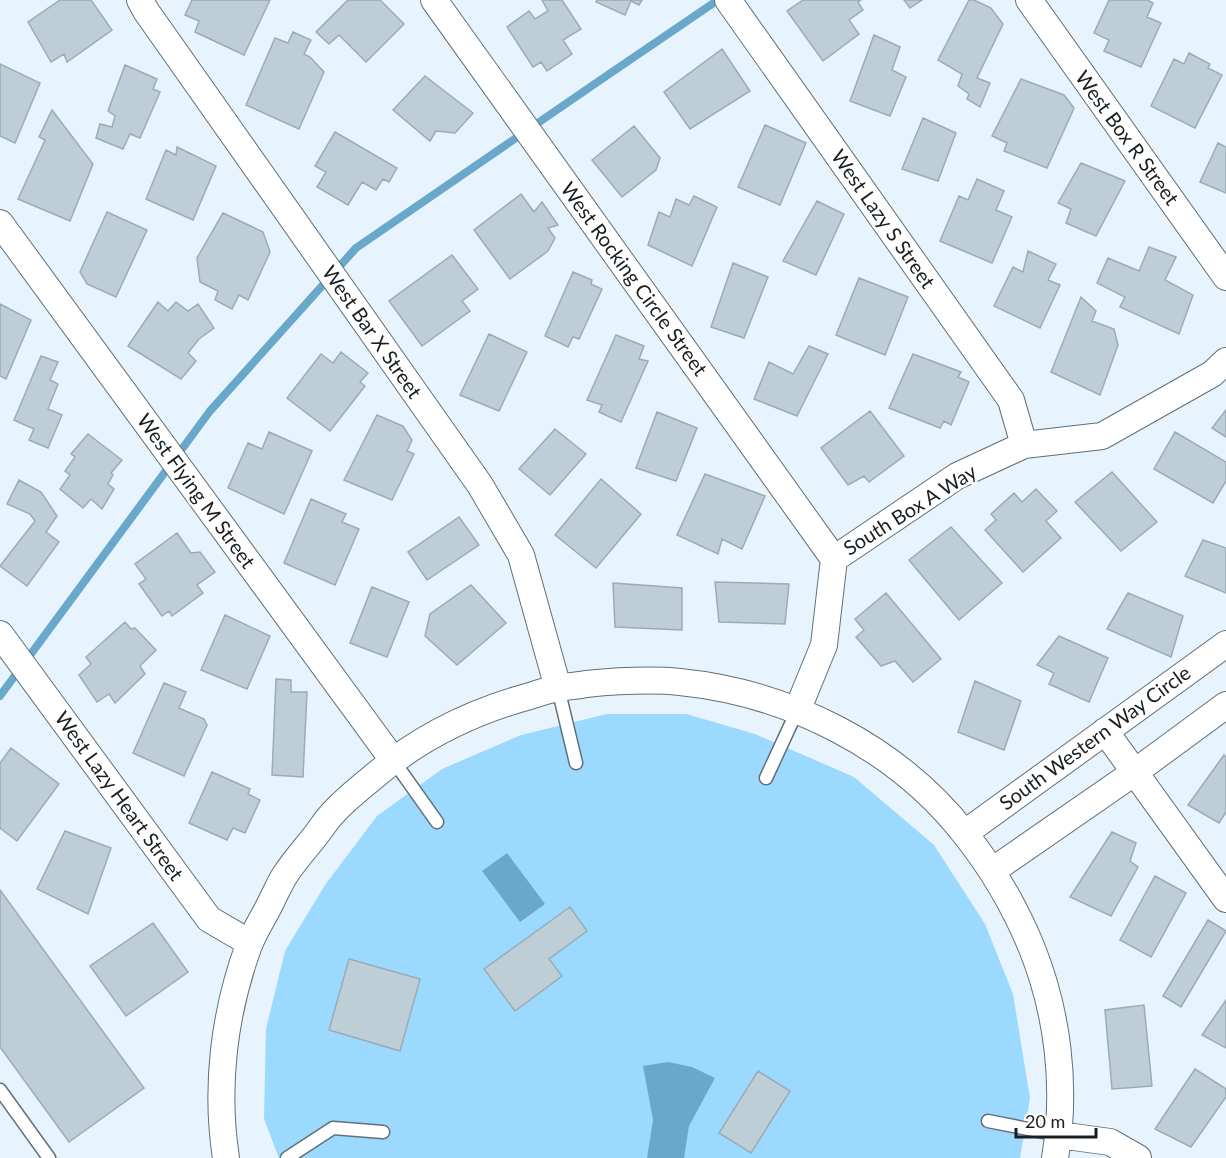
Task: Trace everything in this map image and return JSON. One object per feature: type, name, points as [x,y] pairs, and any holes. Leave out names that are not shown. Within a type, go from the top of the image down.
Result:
[{"type":"street","name":"West Bar X Street","points":[[140,0],[480,485],[521,555],[558,688]]},
{"type":"street","name":"West Rocking Circle Street","points":[[434,0],[834,558]]},
{"type":"street","name":"West Lazy S Street","points":[[728,0],[1011,400],[1024,445]]},
{"type":"street","name":"West Box R Street","points":[[1029,0],[1226,277]]},
{"type":"street","name":"West Flying M Street","points":[[0,222],[393,760]]},
{"type":"street","name":"South Box A Way","points":[[797,711],[824,645],[834,558],[957,476],[1024,445],[1102,436],[1212,374],[1226,361]]},
{"type":"street","name":"West Lazy Heart Street","points":[[0,634],[209,920],[250,943]]},
{"type":"street","name":"South Western Way Circle","points":[[964,833],[1226,644]]},
{"type":"street","points":[[226,1158],[222,1132],[222,1068],[231,1004],[250,943],[286,873],[334,812],[393,760],[444,728],[500,704],[558,688],[619,681],[679,682],[739,692],[797,711],[844,733],[888,761],[928,795],[964,833],[992,871],[1022,925],[1034,954],[1051,1013],[1059,1064],[1060,1104],[1057,1147],[1110,1142],[1138,1158]]},
{"type":"street","points":[[992,871],[1135,772],[1226,705]]},
{"type":"street","points":[[1106,731],[1226,899]]},
{"type":"lane","points":[[558,688],[576,763]]},
{"type":"lane","points":[[766,778],[797,711]]},
{"type":"lane","points":[[393,760],[437,822]]},
{"type":"lane","points":[[0,1090],[49,1158]]},
{"type":"lane","points":[[988,1122],[1057,1147]]},
{"type":"lane","points":[[287,1158],[333,1128],[382,1132]]},
{"type":"shaded area","points":[[607,714],[686,714],[755,734],[854,777],[934,845],[985,924],[1013,994],[1030,1098],[1020,1158],[279,1158],[264,1119],[266,1029],[285,951],[325,885],[377,816],[442,769],[521,735]]},
{"type":"shaded area","points":[[507,853],[545,904],[520,922],[482,871]]},
{"type":"shaded area","points":[[668,1062],[692,1067],[715,1078],[689,1126],[684,1158],[647,1158],[653,1120],[643,1066]]},
{"type":"building","points":[[60,0],[91,0],[112,30],[67,62],[64,54],[51,62],[28,22]]},
{"type":"building","points":[[192,0],[270,0],[244,55],[195,32],[199,21],[185,15]]},
{"type":"building","points":[[348,0],[380,0],[404,24],[366,62],[339,35],[329,44],[316,32]]},
{"type":"building","points":[[542,0],[562,0],[581,29],[563,40],[572,54],[547,71],[541,62],[533,67],[507,27],[529,11],[535,19],[548,11]]},
{"type":"building","points":[[597,0],[642,0],[639,5],[631,1],[625,15],[596,2]]},
{"type":"building","points":[[803,0],[861,0],[858,2],[863,10],[849,20],[859,34],[823,61],[787,11]]},
{"type":"building","points":[[904,0],[922,0],[910,8]]},
{"type":"building","points":[[969,0],[991,8],[1003,24],[977,78],[990,83],[980,107],[967,99],[969,94],[958,86],[962,74],[938,60]]},
{"type":"building","points":[[1109,0],[1147,0],[1153,3],[1147,17],[1161,23],[1141,67],[1104,51],[1109,40],[1094,33]]},
{"type":"building","points":[[293,32],[311,40],[304,54],[324,72],[299,129],[246,105],[275,38],[288,43]]},
{"type":"building","points":[[874,35],[900,47],[892,70],[906,77],[890,116],[850,101]]},
{"type":"building","points":[[722,49],[750,91],[690,129],[664,92]]},
{"type":"building","points":[[1189,53],[1210,64],[1208,68],[1222,75],[1195,128],[1151,106],[1174,59],[1184,64]]},
{"type":"building","points":[[0,64],[40,83],[15,143],[0,136]]},
{"type":"building","points":[[125,65],[157,79],[153,89],[160,92],[140,138],[130,134],[123,149],[96,138],[100,124],[112,127],[115,116],[108,111]]},
{"type":"building","points":[[425,76],[473,113],[455,133],[436,131],[430,141],[393,110]]},
{"type":"building","points":[[1021,79],[1064,95],[1074,108],[1047,168],[1004,151],[1007,143],[992,136]]},
{"type":"building","points":[[52,110],[93,164],[70,221],[18,199],[45,140],[39,137]]},
{"type":"building","points":[[923,118],[956,133],[938,181],[902,169]]},
{"type":"building","points":[[765,125],[806,143],[780,205],[738,187]]},
{"type":"building","points":[[634,126],[660,158],[656,170],[622,197],[592,160]]},
{"type":"building","points":[[335,132],[397,168],[389,182],[383,179],[376,190],[362,182],[348,205],[317,187],[326,172],[315,166]]},
{"type":"building","points":[[1218,143],[1226,147],[1226,193],[1200,182]]},
{"type":"building","points":[[177,147],[216,166],[193,220],[146,199],[166,150],[176,155]]},
{"type":"building","points":[[1081,163],[1125,181],[1096,236],[1066,223],[1071,209],[1058,203]]},
{"type":"building","points":[[977,179],[1004,191],[996,210],[1012,217],[992,263],[940,241],[959,196],[968,200]]},
{"type":"building","points":[[521,194],[534,212],[542,202],[558,225],[548,228],[555,238],[548,251],[510,279],[474,230]]},
{"type":"building","points":[[694,196],[717,207],[692,266],[648,245],[659,212],[670,217],[676,199],[689,205]]},
{"type":"building","points":[[817,201],[844,214],[816,275],[783,261]]},
{"type":"building","points":[[107,212],[147,230],[116,297],[87,284],[80,272]]},
{"type":"building","points":[[223,213],[263,232],[270,252],[248,300],[239,295],[232,309],[215,300],[218,291],[200,282],[197,258]]},
{"type":"building","points":[[1149,247],[1176,257],[1165,280],[1193,295],[1179,334],[1120,307],[1125,297],[1097,283],[1108,258],[1139,271]]},
{"type":"building","points":[[1028,251],[1056,264],[1048,280],[1060,285],[1040,328],[994,306],[1013,267],[1023,272]]},
{"type":"building","points":[[452,255],[478,289],[462,301],[470,311],[422,346],[389,301]]},
{"type":"building","points":[[733,263],[768,277],[744,338],[711,327]]},
{"type":"building","points":[[573,272],[592,280],[591,284],[602,289],[579,339],[573,337],[568,347],[545,336]]},
{"type":"building","points":[[859,278],[908,297],[885,355],[836,335]]},
{"type":"building","points":[[1081,297],[1096,311],[1092,321],[1114,329],[1118,345],[1100,395],[1051,372]]},
{"type":"building","points":[[158,302],[168,311],[176,302],[188,311],[198,304],[214,328],[199,339],[188,353],[196,361],[181,379],[128,346]]},
{"type":"building","points":[[0,304],[31,320],[6,379],[0,376]]},
{"type":"building","points":[[489,334],[527,352],[499,411],[460,395]]},
{"type":"building","points":[[616,335],[644,346],[639,359],[648,361],[621,422],[599,412],[602,405],[587,400]]},
{"type":"building","points":[[809,346],[828,354],[797,416],[754,399],[769,362],[793,374]]},
{"type":"building","points":[[341,352],[368,373],[360,382],[365,386],[330,431],[287,398],[321,354],[333,363]]},
{"type":"building","points":[[913,354],[961,372],[958,377],[969,382],[951,425],[944,421],[940,428],[889,408]]},
{"type":"building","points":[[41,356],[58,362],[50,380],[58,384],[48,409],[62,415],[48,448],[29,440],[34,429],[14,420]]},
{"type":"building","points":[[1226,410],[1226,437],[1212,428]]},
{"type":"building","points":[[870,411],[904,456],[869,482],[864,476],[848,485],[821,448]]},
{"type":"building","points":[[657,412],[697,428],[676,481],[636,468]]},
{"type":"building","points":[[377,415],[403,426],[412,440],[407,451],[414,454],[392,500],[344,480]]},
{"type":"building","points":[[555,429],[586,454],[550,495],[519,469]]},
{"type":"building","points":[[269,432],[312,451],[284,514],[228,488],[248,443],[262,449]]},
{"type":"building","points":[[1175,432],[1226,462],[1226,481],[1213,503],[1154,469]]},
{"type":"building","points":[[88,434],[122,460],[111,473],[113,475],[108,484],[114,489],[102,509],[91,499],[83,508],[60,489],[70,475],[65,471],[75,457],[71,454]]},
{"type":"building","points":[[1112,472],[1157,522],[1121,551],[1075,502]]},
{"type":"building","points":[[705,474],[765,496],[742,549],[722,539],[718,554],[677,535]]},
{"type":"building","points":[[601,479],[641,514],[596,568],[555,535]]},
{"type":"building","points":[[19,480],[41,492],[57,516],[46,532],[59,542],[27,586],[0,566],[35,521],[30,514],[7,504]]},
{"type":"building","points":[[1036,489],[1057,511],[1046,521],[1061,538],[1023,572],[985,530],[996,520],[991,514],[1014,493],[1022,502]]},
{"type":"building","points":[[311,499],[346,514],[342,522],[359,529],[335,585],[284,563]]},
{"type":"building","points":[[459,517],[479,545],[427,580],[408,552]]},
{"type":"building","points":[[951,527],[1002,583],[959,620],[909,560]]},
{"type":"building","points":[[177,533],[191,553],[200,552],[215,572],[197,585],[203,593],[172,616],[169,611],[162,616],[139,584],[146,579],[135,564]]},
{"type":"building","points":[[1203,540],[1226,548],[1226,593],[1185,576]]},
{"type":"building","points":[[715,582],[789,584],[785,624],[719,622]]},
{"type":"building","points":[[613,583],[682,588],[682,630],[615,627]]},
{"type":"building","points":[[471,585],[506,623],[457,665],[425,636],[430,614]]},
{"type":"building","points":[[372,587],[409,602],[387,657],[350,643]]},
{"type":"building","points":[[886,593],[941,659],[913,682],[895,661],[881,666],[856,637],[864,630],[855,619]]},
{"type":"building","points":[[1128,593],[1183,616],[1171,657],[1107,629]]},
{"type":"building","points":[[225,615],[270,636],[247,689],[201,670]]},
{"type":"building","points":[[125,622],[131,629],[135,628],[156,650],[140,666],[145,674],[115,703],[109,694],[97,702],[79,675],[91,664],[86,657]]},
{"type":"building","points":[[1059,636],[1108,658],[1089,702],[1049,684],[1054,673],[1037,665]]},
{"type":"building","points":[[276,679],[291,680],[291,692],[307,692],[303,777],[272,775]]},
{"type":"building","points":[[975,681],[1021,701],[1004,750],[958,732]]},
{"type":"building","points":[[164,683],[186,692],[179,708],[204,719],[207,725],[184,776],[133,753]]},
{"type":"building","points":[[11,748],[59,784],[17,841],[0,828],[0,763]]},
{"type":"building","points":[[1224,755],[1226,757],[1226,812],[1219,823],[1188,805]]},
{"type":"building","points":[[212,772],[250,789],[248,794],[260,800],[245,833],[233,828],[227,840],[189,823]]},
{"type":"building","points":[[65,831],[111,848],[88,914],[37,889]]},
{"type":"building","points":[[1112,832],[1136,843],[1130,861],[1138,867],[1111,916],[1070,897]]},
{"type":"building","points":[[1155,876],[1186,893],[1151,957],[1120,940]]},
{"type":"building","points":[[0,890],[144,1088],[69,1142],[0,1047]]},
{"type":"building","points":[[570,907],[587,931],[549,959],[562,976],[515,1011],[484,969]]},
{"type":"building","points":[[1208,920],[1226,931],[1181,1007],[1163,996]]},
{"type":"building","points":[[153,923],[188,972],[126,1016],[90,966]]},
{"type":"building","points":[[349,959],[420,979],[400,1051],[329,1030]]},
{"type":"building","points":[[1226,1000],[1226,1048],[1202,1035]]},
{"type":"building","points":[[1144,1005],[1152,1086],[1112,1089],[1105,1010]]},
{"type":"building","points":[[1195,1069],[1226,1089],[1226,1097],[1191,1147],[1155,1129]]},
{"type":"building","points":[[758,1071],[790,1091],[751,1153],[719,1133]]},
{"type":"waterway","points":[[0,696],[210,411],[356,248],[718,0]]}]
